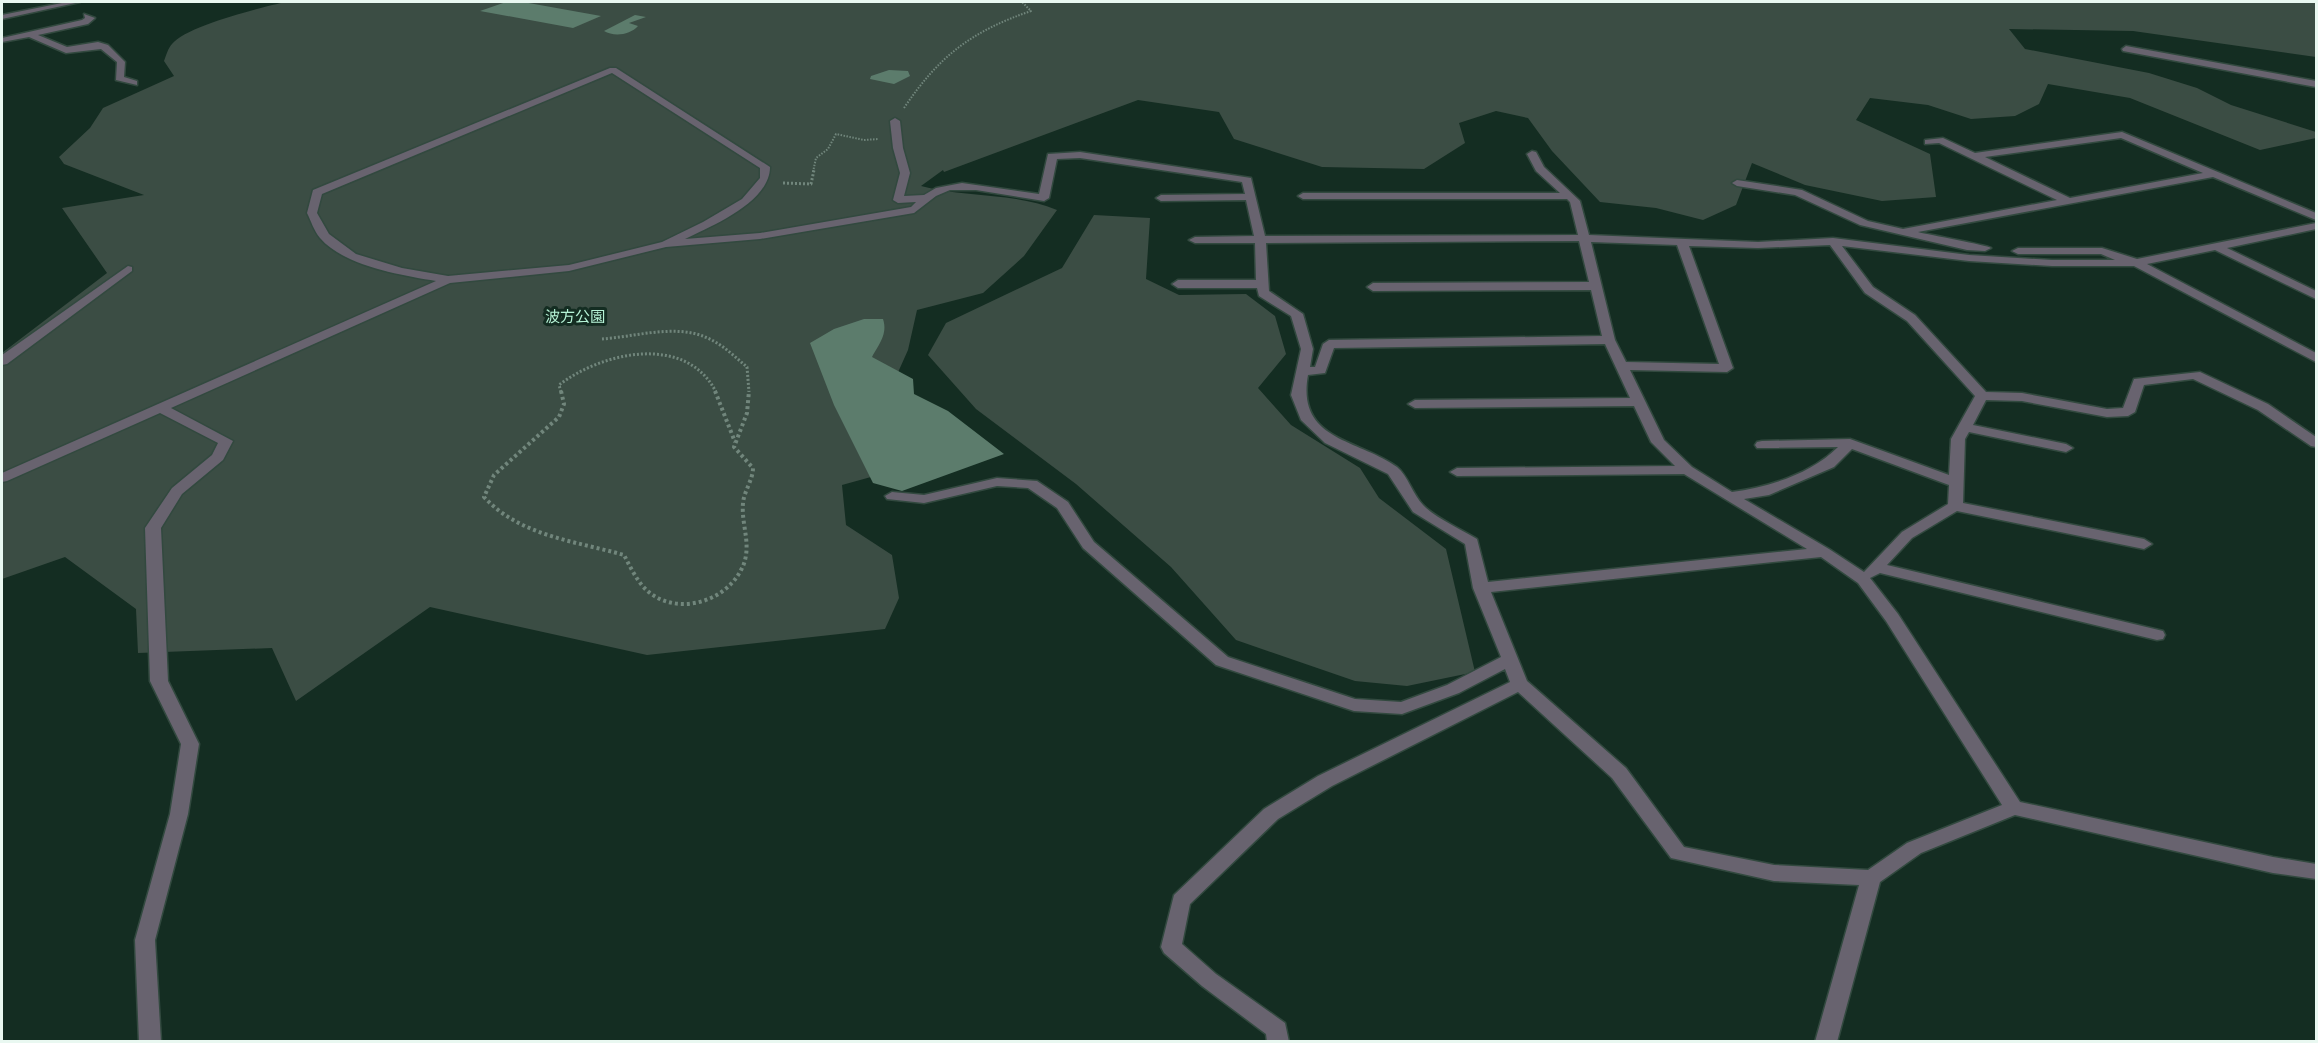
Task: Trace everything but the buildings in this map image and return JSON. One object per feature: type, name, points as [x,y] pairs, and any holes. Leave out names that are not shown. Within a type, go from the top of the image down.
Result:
[{"type":"street","points":[[2,17],[76,2]]},
{"type":"street","points":[[2,40],[85,22],[91,18],[87,16]]},
{"type":"street","points":[[2,23],[19,37]]},
{"type":"street","points":[[30,34],[67,50],[96,44],[110,49],[121,62],[119,78],[134,83]]},
{"type":"street","points":[[2126,48],[2316,84]]},
{"type":"street","points":[[666,244],[746,201],[765,178],[765,167],[613,70],[317,192],[312,213],[324,236],[352,256],[400,271],[448,280],[569,268],[666,244],[760,236],[914,210],[926,198],[942,189],[968,188],[1044,198],[1052,156],[1080,155],[1247,180],[1260,240],[1263,294],[1297,314],[1307,349],[1298,395],[1306,417],[1330,440],[1393,471],[1418,509],[1472,542],[1481,588],[1520,684],[1619,773],[1678,853],[1774,873],[1871,878],[1914,848],[2014,808],[2273,865],[2316,872]]},
{"type":"street","points":[[895,121],[905,173],[898,200],[926,198]]},
{"type":"street","points":[[1973,156],[2122,135],[2316,217]]},
{"type":"street","points":[[1928,142],[1940,140],[2068,201]]},
{"type":"street","points":[[1532,154],[1540,169],[1575,201],[1609,340],[1658,442],[1687,470],[1824,552],[1864,580],[1892,618],[2014,808]]},
{"type":"street","points":[[1901,232],[2215,174]]},
{"type":"street","points":[[1737,183],[1798,192],[1843,216],[1967,247],[2023,251],[2102,251],[2136,262],[2316,358]]},
{"type":"street","points":[[1303,196],[1570,196]]},
{"type":"street","points":[[1161,198],[1251,197]]},
{"type":"street","points":[[1195,240],[1583,238],[1758,245],[1833,241],[1969,258],[2052,262],[2136,262],[2316,226]]},
{"type":"street","points":[[1833,241],[1869,290],[1911,318],[1982,396],[2022,397],[2107,413],[2128,411],[2139,382],[2195,375],[2219,384],[2263,407],[2304,432],[2316,443]]},
{"type":"street","points":[[1621,366],[1727,368],[1682,242]]},
{"type":"street","points":[[2215,246],[2316,295]]},
{"type":"street","points":[[2,360],[128,268]]},
{"type":"street","points":[[2,478],[448,280]]},
{"type":"street","points":[[1178,284],[1263,284]]},
{"type":"street","points":[[1373,287],[1597,286]]},
{"type":"street","points":[[1302,372],[1320,370],[1329,344],[1609,340]]},
{"type":"street","points":[[1955,506],[1958,439],[1982,396]]},
{"type":"street","points":[[1415,404],[1639,402]]},
{"type":"street","points":[[150,1041],[145,940],[179,814],[190,744],[159,681],[153,528],[177,491],[218,457],[226,441],[159,407]]},
{"type":"street","points":[[1964,427],[2066,448]]},
{"type":"street","points":[[1762,445],[1850,443],[1955,482]]},
{"type":"street","points":[[1729,497],[1764,492],[1829,464],[1850,443]]},
{"type":"street","points":[[1457,472],[1687,470]]},
{"type":"street","points":[[892,496],[924,499],[997,482],[1032,484],[1063,505],[1088,545],[1222,661],[1354,705],[1402,708],[1453,690],[1510,658]]},
{"type":"street","points":[[1864,580],[1906,535],[1955,506],[2144,544]]},
{"type":"street","points":[[1481,588],[1824,552]]},
{"type":"street","points":[[1877,567],[2157,635]]},
{"type":"street","points":[[1278,1041],[1277,1030],[1209,981],[1171,947],[1181,901],[1271,814],[1325,781],[1520,684]]},
{"type":"street","points":[[1826,1041],[1871,878]]},
{"type":"path","points":[[895,121],[916,89],[961,42],[993,24],[1031,11],[1022,2]]},
{"type":"path","points":[[776,183],[811,184],[816,158],[828,149],[836,134],[864,140],[897,138]]},
{"type":"path","points":[[602,339],[684,333],[701,334],[719,344],[747,367],[750,381],[747,413],[734,447],[751,462],[754,470],[743,501],[747,551],[741,571],[726,591],[710,600],[686,604],[650,594],[624,555],[523,525],[491,508],[484,497],[494,475],[559,417],[564,404],[560,385],[576,371],[618,357],[663,355],[684,359],[701,369],[714,386],[735,442]]},
{"type":"green space","name":"波方公園","points":[[286,2],[2316,2],[2316,57],[2133,31],[2009,29],[2025,49],[2149,73],[2197,88],[2231,105],[2316,132],[2316,138],[2260,150],[2130,98],[2048,84],[2039,104],[2015,116],[1971,119],[1928,105],[1870,98],[1856,120],[1930,154],[1936,197],[1882,201],[1805,185],[1752,163],[1736,205],[1703,220],[1656,208],[1600,202],[1552,151],[1528,118],[1496,111],[1459,123],[1465,143],[1424,169],[1322,167],[1234,139],[1219,112],[1138,100],[944,172],[943,170],[921,186],[937,190],[1024,200],[1057,210],[1024,256],[983,293],[917,310],[908,350],[891,388],[983,446],[842,485],[846,525],[892,555],[899,598],[885,629],[647,655],[430,607],[296,701],[272,648],[138,653],[136,609],[65,557],[2,579],[2,353],[107,273],[62,208],[144,195],[64,164],[59,157],[90,128],[103,108],[174,76],[164,61],[168,50],[180,37],[225,18]]},
{"type":"green space","points":[[1094,215],[1150,218],[1146,279],[1179,295],[1246,294],[1275,316],[1286,354],[1258,388],[1291,425],[1360,468],[1379,498],[1446,549],[1475,672],[1407,686],[1355,681],[1236,640],[1171,567],[1076,484],[976,409],[928,355],[946,323],[1062,268]]},
{"type":"shaded area","points":[[506,2],[523,2],[601,16],[573,28],[480,11]]},
{"type":"shaded area","points":[[635,15],[646,17],[629,23],[638,26],[631,31],[617,34],[604,31]]},
{"type":"shaded area","points":[[889,70],[908,71],[910,76],[894,84],[870,79],[871,76]]},
{"type":"shaded area","points":[[864,319],[883,319],[882,339],[872,357],[913,379],[914,394],[948,411],[1004,454],[902,491],[873,483],[834,405],[810,343],[834,329]]}]
